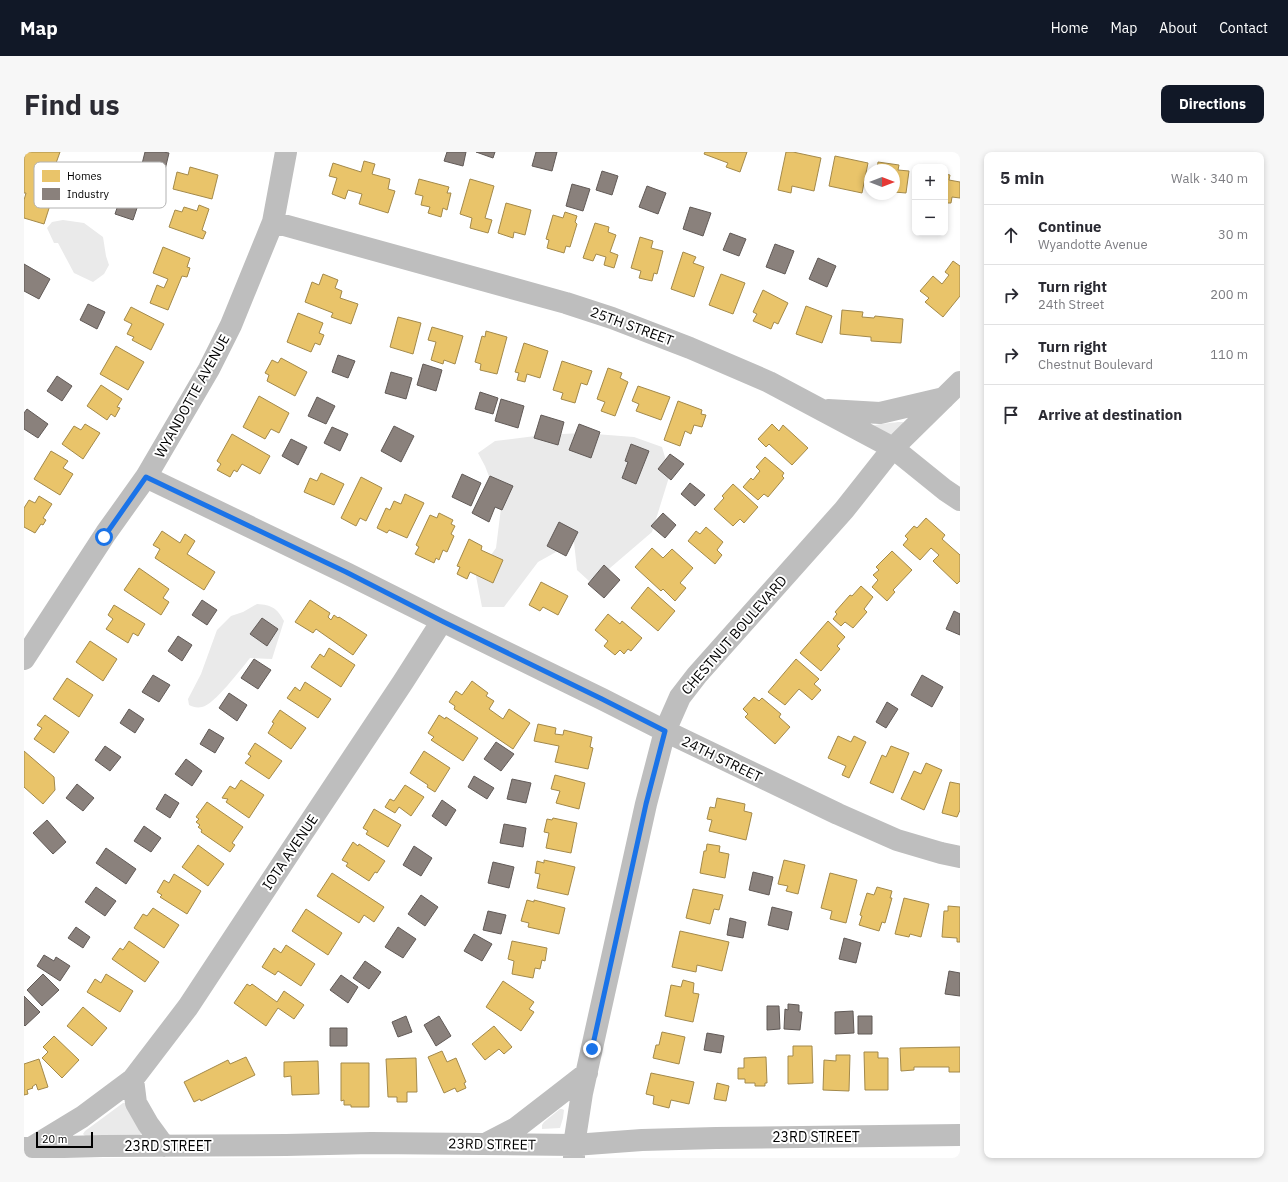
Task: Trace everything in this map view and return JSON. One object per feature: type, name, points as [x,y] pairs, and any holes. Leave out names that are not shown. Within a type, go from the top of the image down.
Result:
[{"type":"street","name":"WYANDOTTE AVENUE","points":[[24,659],[106,533],[146,477],[210,369],[231,325],[273,222],[286,152]]},
{"type":"street","name":"25TH STREET","points":[[273,222],[562,302],[607,316],[695,350],[769,382],[893,448],[960,500]]},
{"type":"street","name":"CHESTNUT BOULEVARD","points":[[574,1151],[582,1093],[646,804],[665,731],[680,697],[689,684],[844,510],[893,448],[960,382]]},
{"type":"street","points":[[820,409],[843,412],[880,413],[945,397]]},
{"type":"street","name":"24TH STREET","points":[[146,477],[346,572],[665,731],[838,814],[897,840],[960,857]]},
{"type":"street","name":"IOTA AVENUE","points":[[27,1148],[82,1117],[133,1079],[188,1007],[442,621]]},
{"type":"street","points":[[486,1144],[516,1128],[587,1073]]},
{"type":"street","points":[[133,1079],[136,1103],[148,1124],[164,1146]]},
{"type":"street","name":"23RD STREET","points":[[27,1148],[371,1143],[486,1144],[574,1151],[642,1140],[960,1135]]},
{"type":"shaded area","points":[[63,220],[84,223],[103,237],[109,265],[104,274],[93,282],[74,273],[58,243],[54,243],[47,228],[52,222]]},
{"type":"shaded area","points":[[903,422],[903,424],[888,438],[872,426],[881,424]]},
{"type":"shaded area","points":[[582,433],[634,437],[662,447],[670,474],[652,532],[603,574],[589,581],[577,570],[574,542],[538,562],[504,607],[482,607],[476,576],[496,548],[501,508],[485,466],[478,453],[495,441],[543,435]]},
{"type":"shaded area","points":[[257,604],[267,605],[274,608],[284,621],[272,659],[250,658],[220,694],[207,705],[195,707],[189,705],[188,699],[201,674],[217,630],[231,616],[243,612]]},
{"type":"shaded area","points":[[123,1103],[128,1103],[142,1132],[140,1135],[85,1136],[83,1134],[85,1131]]},
{"type":"shaded area","points":[[560,1109],[564,1110],[560,1128],[542,1129],[544,1122]]},
{"type":"building: Homes","points":[[26,152],[60,152],[56,162],[34,162],[34,208],[49,208],[44,224],[24,218],[24,200],[26,193],[24,193],[24,159]]},
{"type":"building: Homes","points":[[705,152],[747,152],[740,172],[726,167],[728,163],[704,154]]},
{"type":"building: Homes","points":[[786,152],[821,158],[814,191],[792,186],[791,193],[778,190]]},
{"type":"building: Homes","points":[[835,156],[868,163],[864,164],[864,183],[862,193],[829,186]]},
{"type":"building: Homes","points":[[364,161],[375,164],[372,174],[390,179],[388,189],[395,191],[388,213],[359,204],[362,194],[348,190],[345,199],[332,194],[337,178],[329,176],[333,163],[361,172]]},
{"type":"building: Homes","points":[[878,162],[892,164],[878,164]]},
{"type":"building: Homes","points":[[190,167],[218,175],[212,199],[173,189],[177,172],[188,175]]},
{"type":"building: Homes","points":[[900,170],[909,171],[906,193],[900,192]]},
{"type":"building: Homes","points":[[948,175],[950,175],[949,180],[960,182],[960,198],[952,197],[951,203],[948,203]]},
{"type":"building: Homes","points":[[419,179],[449,187],[447,193],[451,193],[447,210],[443,208],[441,217],[428,213],[430,207],[421,205],[423,196],[415,194]]},
{"type":"building: Homes","points":[[470,179],[494,186],[485,218],[492,220],[488,233],[470,228],[472,218],[460,214]]},
{"type":"building: Homes","points":[[506,203],[531,210],[525,235],[514,232],[513,238],[498,233]]},
{"type":"building: Homes","points":[[199,205],[209,209],[202,230],[206,232],[203,239],[169,227],[175,210],[182,212],[184,207],[197,211]]},
{"type":"building: Homes","points":[[565,212],[577,216],[575,222],[577,224],[570,247],[566,246],[564,253],[547,248],[549,240],[546,239],[553,215],[563,218]]},
{"type":"building: Homes","points":[[595,223],[609,227],[608,232],[616,235],[610,252],[618,255],[614,268],[604,265],[606,257],[596,254],[593,261],[583,258]]},
{"type":"building: Homes","points":[[640,237],[653,241],[651,248],[663,251],[657,274],[654,273],[652,281],[639,278],[641,271],[631,268]]},
{"type":"building: Homes","points":[[163,247],[190,258],[187,267],[190,268],[187,277],[182,276],[168,310],[150,303],[157,285],[164,288],[168,279],[153,273]]},
{"type":"building: Homes","points":[[683,252],[696,257],[693,263],[704,267],[694,297],[671,289]]},
{"type":"building: Homes","points":[[953,261],[960,266],[960,296],[943,317],[925,302],[929,298],[920,291],[933,276],[942,284],[949,275],[945,272]]},
{"type":"building: Homes","points":[[323,274],[338,280],[335,288],[342,291],[340,298],[358,304],[351,324],[331,317],[333,313],[305,302],[312,282],[319,285]]},
{"type":"building: Homes","points":[[721,274],[745,283],[733,314],[709,305]]},
{"type":"building: Homes","points":[[763,290],[788,303],[778,324],[774,322],[771,329],[753,321],[757,314],[753,312]]},
{"type":"building: Homes","points":[[806,306],[832,316],[822,343],[796,334]]},
{"type":"building: Homes","points":[[131,307],[164,324],[151,350],[132,340],[134,337],[127,334],[132,324],[124,320]]},
{"type":"building: Homes","points":[[842,310],[863,312],[862,317],[874,318],[875,316],[903,319],[901,343],[871,341],[871,337],[840,334]]},
{"type":"building: Homes","points":[[298,313],[323,323],[319,333],[324,335],[320,345],[315,343],[311,352],[287,342]]},
{"type":"building: Homes","points":[[398,317],[421,323],[413,354],[390,347]]},
{"type":"building: Homes","points":[[432,327],[463,336],[455,364],[444,360],[443,364],[431,360],[436,342],[428,340]]},
{"type":"building: Homes","points":[[486,331],[507,337],[497,374],[480,370],[481,364],[475,362],[482,336],[485,337]]},
{"type":"building: Homes","points":[[524,343],[548,351],[540,378],[527,374],[525,382],[517,380],[519,373],[515,372]]},
{"type":"building: Homes","points":[[116,346],[144,362],[128,390],[100,374]]},
{"type":"building: Homes","points":[[281,358],[307,372],[295,396],[267,381],[269,375],[265,373],[272,360],[278,363]]},
{"type":"building: Homes","points":[[562,361],[592,371],[587,385],[581,383],[575,403],[561,399],[563,393],[553,390]]},
{"type":"building: Homes","points":[[608,368],[622,373],[620,378],[628,382],[615,416],[601,411],[605,402],[597,399]]},
{"type":"building: Homes","points":[[101,385],[122,399],[117,407],[120,408],[115,417],[111,414],[107,420],[87,406]]},
{"type":"building: Homes","points":[[638,386],[670,397],[661,420],[636,411],[639,404],[632,401]]},
{"type":"building: Homes","points":[[259,396],[289,413],[279,433],[271,429],[265,439],[243,427]]},
{"type":"building: Homes","points":[[678,401],[702,410],[701,414],[706,415],[702,427],[694,425],[691,434],[685,431],[680,446],[664,440]]},
{"type":"building: Homes","points":[[85,424],[100,433],[83,459],[62,444],[74,426],[81,430]]},
{"type":"building: Homes","points":[[772,424],[779,431],[783,425],[808,448],[792,465],[769,444],[766,447],[758,439]]},
{"type":"building: Homes","points":[[232,434],[270,456],[260,474],[242,464],[237,472],[234,470],[230,477],[217,470],[221,464],[217,461]]},
{"type":"building: Homes","points":[[51,451],[68,461],[63,468],[73,474],[60,495],[34,479]]},
{"type":"building: Homes","points":[[765,457],[784,473],[782,476],[784,478],[768,497],[764,494],[758,500],[743,487],[751,478],[753,480],[760,471],[756,467]]},
{"type":"building: Homes","points":[[321,473],[344,484],[334,505],[304,492],[310,478],[317,481]]},
{"type":"building: Homes","points":[[361,477],[382,488],[366,521],[360,518],[356,526],[341,518]]},
{"type":"building: Homes","points":[[733,484],[758,507],[744,523],[740,519],[733,526],[714,509],[724,498],[722,496]]},
{"type":"building: Homes","points":[[405,494],[424,503],[407,538],[389,530],[387,533],[377,528],[386,508],[390,510],[394,501],[401,504]]},
{"type":"building: Homes","points":[[39,496],[52,504],[43,518],[46,520],[43,525],[41,524],[35,533],[24,527],[24,508],[29,500],[35,503]]},
{"type":"building: Homes","points":[[439,513],[453,520],[451,524],[455,526],[451,534],[454,536],[447,552],[443,550],[439,560],[436,558],[434,563],[415,554],[419,547],[416,545],[430,515],[437,518]]},
{"type":"building: Homes","points":[[926,518],[945,535],[942,539],[960,555],[960,581],[957,584],[933,561],[939,555],[931,548],[920,560],[903,545],[908,539],[905,536],[914,526],[917,528]]},
{"type":"building: Homes","points":[[706,527],[723,542],[717,550],[722,555],[715,564],[688,541],[696,531],[700,534]]},
{"type":"building: Homes","points":[[162,531],[180,543],[185,534],[195,541],[187,554],[215,572],[204,590],[155,558],[160,549],[153,545]]},
{"type":"building: Homes","points":[[469,539],[482,546],[481,550],[503,560],[493,583],[470,572],[467,579],[457,574],[460,567],[457,566]]},
{"type":"building: Homes","points":[[652,548],[663,558],[672,549],[693,568],[680,583],[686,588],[675,601],[663,589],[661,591],[635,567]]},
{"type":"building: Homes","points":[[892,551],[912,570],[893,590],[895,592],[887,601],[872,587],[878,580],[873,575],[879,570],[876,567]]},
{"type":"building: Homes","points":[[139,568],[169,589],[163,598],[169,602],[161,615],[124,590]]},
{"type":"building: Homes","points":[[541,582],[568,596],[558,615],[543,607],[540,611],[529,605]]},
{"type":"building: Homes","points":[[861,586],[873,597],[864,609],[867,612],[853,628],[845,622],[841,626],[833,619],[837,614],[835,612],[850,595],[852,596]]},
{"type":"building: Homes","points":[[648,587],[675,611],[658,631],[631,608]]},
{"type":"building: Homes","points":[[310,600],[330,613],[328,617],[331,620],[334,615],[338,618],[339,617],[367,635],[353,655],[316,629],[313,633],[295,622]]},
{"type":"building: Homes","points":[[114,605],[145,624],[138,636],[133,633],[128,643],[106,629],[113,619],[108,615]]},
{"type":"building: Homes","points":[[608,614],[620,624],[622,621],[642,638],[631,651],[628,649],[624,654],[620,650],[615,655],[604,646],[608,641],[595,630]]},
{"type":"building: Homes","points":[[828,621],[845,637],[837,646],[840,649],[821,671],[800,653]]},
{"type":"building: Homes","points":[[90,641],[117,659],[103,681],[76,662]]},
{"type":"building: Homes","points":[[329,648],[355,665],[341,687],[311,667],[320,654],[324,657]]},
{"type":"building: Homes","points":[[796,659],[819,679],[814,684],[821,690],[812,700],[799,689],[785,705],[768,692]]},
{"type":"building: Homes","points":[[67,678],[93,695],[79,717],[53,699]]},
{"type":"building: Homes","points":[[472,681],[488,693],[486,696],[494,701],[489,709],[503,719],[509,709],[530,723],[513,749],[454,709],[455,706],[449,702],[456,691],[462,695]]},
{"type":"building: Homes","points":[[305,682],[331,699],[318,718],[287,698],[295,687],[300,691]]},
{"type":"building: Homes","points":[[754,697],[759,701],[762,698],[781,714],[779,717],[790,727],[775,744],[745,717],[748,714],[743,709]]},
{"type":"building: Homes","points":[[280,710],[306,728],[291,749],[268,733],[274,723],[272,722]]},
{"type":"building: Homes","points":[[45,715],[69,732],[54,753],[34,739],[42,728],[37,725]]},
{"type":"building: Homes","points":[[439,715],[445,719],[446,717],[478,738],[463,761],[431,740],[434,737],[428,733]]},
{"type":"building: Homes","points":[[538,724],[556,728],[555,734],[563,735],[564,730],[592,737],[590,747],[593,748],[588,769],[555,762],[559,746],[534,741]]},
{"type":"building: Homes","points":[[838,736],[851,742],[854,736],[866,742],[849,778],[842,775],[846,766],[828,758]]},
{"type":"building: Homes","points":[[255,743],[282,761],[269,779],[245,763],[251,756],[248,754]]},
{"type":"building: Homes","points":[[891,746],[909,753],[893,793],[870,783],[882,755],[886,757]]},
{"type":"building: Homes","points":[[24,751],[54,777],[55,790],[43,804],[24,787]]},
{"type":"building: Homes","points":[[424,751],[450,768],[435,792],[427,787],[428,785],[410,773]]},
{"type":"building: Homes","points":[[926,763],[942,770],[924,810],[901,799],[914,771],[921,774]]},
{"type":"building: Homes","points":[[555,775],[585,783],[579,809],[556,803],[560,791],[551,789]]},
{"type":"building: Homes","points":[[241,780],[264,795],[249,818],[226,802],[228,799],[222,798],[230,786],[235,789]]},
{"type":"building: Homes","points":[[950,782],[960,784],[960,810],[957,817],[942,813]]},
{"type":"building: Homes","points":[[405,785],[424,797],[411,816],[399,807],[395,813],[385,807],[390,799],[394,801]]},
{"type":"building: Homes","points":[[717,798],[745,804],[744,811],[752,813],[746,840],[709,831],[712,820],[707,819],[710,807],[715,808]]},
{"type":"building: Homes","points":[[207,802],[243,827],[232,843],[235,845],[230,852],[201,832],[202,830],[198,827],[200,825],[196,822],[199,819],[196,817]]},
{"type":"building: Homes","points":[[374,809],[401,825],[388,847],[366,834],[368,831],[363,828]]},
{"type":"building: Homes","points":[[553,818],[577,823],[571,853],[546,848],[549,833],[544,832],[547,819],[552,820]]},
{"type":"building: Homes","points":[[353,842],[358,846],[359,844],[385,861],[377,873],[375,872],[369,881],[346,866],[348,863],[342,860]]},
{"type":"building: Homes","points":[[707,844],[720,846],[719,852],[729,854],[725,878],[700,873],[704,851],[706,851]]},
{"type":"building: Homes","points":[[198,845],[224,864],[208,886],[182,867]]},
{"type":"building: Homes","points":[[544,860],[575,867],[568,895],[537,888],[540,874],[535,873],[537,861],[544,863]]},
{"type":"building: Homes","points":[[784,860],[805,865],[798,894],[786,891],[788,886],[778,884]]},
{"type":"building: Homes","points":[[332,873],[384,907],[374,922],[364,915],[359,923],[317,896]]},
{"type":"building: Homes","points":[[830,873],[857,880],[846,923],[830,919],[832,911],[821,908]]},
{"type":"building: Homes","points":[[174,874],[201,891],[187,914],[160,897],[162,895],[157,892],[164,880],[169,883]]},
{"type":"building: Homes","points":[[877,887],[892,891],[890,898],[892,898],[885,923],[882,922],[879,931],[859,925],[862,916],[860,915],[867,893],[874,895]]},
{"type":"building: Homes","points":[[693,889],[723,895],[719,910],[714,909],[710,924],[686,918]]},
{"type":"building: Homes","points":[[904,898],[929,904],[921,937],[910,934],[909,937],[895,934]]},
{"type":"building: Homes","points":[[527,900],[534,902],[534,900],[565,908],[559,934],[528,927],[529,923],[521,921]]},
{"type":"building: Homes","points":[[948,906],[960,907],[960,942],[957,942],[957,938],[942,937],[944,911],[948,911]]},
{"type":"building: Homes","points":[[153,908],[179,925],[164,948],[134,928],[143,914],[147,916]]},
{"type":"building: Homes","points":[[306,909],[342,933],[328,955],[292,931]]},
{"type":"building: Homes","points":[[680,931],[729,942],[722,971],[697,965],[696,972],[672,967]]},
{"type":"building: Homes","points":[[129,941],[159,962],[145,982],[112,959],[120,948],[123,950]]},
{"type":"building: Homes","points":[[512,941],[547,948],[545,961],[542,960],[540,969],[535,968],[533,978],[512,974],[514,961],[508,959]]},
{"type":"building: Homes","points":[[286,945],[315,964],[301,986],[278,971],[275,975],[262,967],[274,948],[281,953]]},
{"type":"building: Homes","points":[[106,974],[133,991],[120,1012],[87,992],[95,979],[101,983]]},
{"type":"building: Homes","points":[[683,980],[694,983],[693,993],[699,994],[693,1022],[665,1016],[671,985],[681,987]]},
{"type":"building: Homes","points":[[503,981],[534,1002],[529,1009],[534,1012],[521,1031],[486,1007]]},
{"type":"building: Homes","points":[[247,984],[250,986],[252,984],[277,1002],[284,991],[304,1005],[294,1019],[278,1008],[266,1026],[234,1003]]},
{"type":"building: Homes","points":[[83,1007],[107,1028],[92,1046],[67,1026]]},
{"type":"building: Homes","points":[[494,1026],[512,1047],[504,1054],[499,1049],[485,1060],[472,1044]]},
{"type":"building: Homes","points":[[662,1032],[685,1037],[679,1064],[653,1058],[656,1045],[659,1045]]},
{"type":"building: Homes","points":[[54,1036],[79,1060],[62,1078],[42,1058],[48,1052],[43,1047]]},
{"type":"building: Homes","points":[[793,1046],[812,1046],[813,1083],[788,1084],[788,1056],[793,1056]]},
{"type":"building: Homes","points":[[960,1047],[960,1072],[949,1072],[949,1067],[914,1067],[914,1070],[901,1071],[900,1048]]},
{"type":"building: Homes","points":[[442,1051],[447,1062],[456,1058],[466,1082],[464,1083],[466,1088],[457,1092],[455,1088],[444,1093],[428,1057]]},
{"type":"building: Homes","points":[[864,1052],[878,1052],[878,1058],[888,1058],[888,1090],[865,1090]]},
{"type":"building: Homes","points":[[836,1055],[850,1055],[849,1091],[823,1090],[824,1060],[836,1061]]},
{"type":"building: Homes","points":[[246,1057],[255,1075],[201,1101],[200,1099],[194,1102],[184,1082],[228,1060],[230,1064]]},
{"type":"building: Homes","points":[[766,1057],[767,1083],[765,1083],[765,1086],[755,1086],[755,1083],[745,1083],[745,1079],[738,1079],[738,1068],[744,1068],[744,1058]]},
{"type":"building: Homes","points":[[416,1058],[417,1092],[407,1092],[407,1102],[397,1102],[397,1097],[388,1097],[386,1059]]},
{"type":"building: Homes","points":[[39,1059],[48,1087],[38,1090],[36,1084],[32,1087],[33,1088],[27,1090],[28,1094],[24,1095],[24,1064]]},
{"type":"building: Homes","points":[[318,1061],[319,1094],[292,1095],[291,1076],[284,1077],[284,1062]]},
{"type":"building: Homes","points":[[341,1063],[369,1063],[369,1107],[351,1107],[351,1105],[344,1105],[344,1100],[341,1101]]},
{"type":"building: Homes","points":[[651,1073],[694,1082],[689,1104],[671,1100],[669,1108],[653,1104],[654,1096],[646,1094]]},
{"type":"building: Homes","points":[[717,1083],[729,1086],[726,1101],[714,1099]]},
{"type":"building: Industry","points":[[145,152],[169,153],[166,166],[166,162],[142,162]]},
{"type":"building: Industry","points":[[447,152],[466,152],[463,166],[444,161]]},
{"type":"building: Industry","points":[[476,152],[495,152],[493,158]]},
{"type":"building: Industry","points":[[536,152],[557,152],[552,171],[532,166]]},
{"type":"building: Industry","points":[[602,171],[618,176],[612,195],[596,190]]},
{"type":"building: Industry","points":[[572,184],[590,189],[583,211],[566,206]]},
{"type":"building: Industry","points":[[647,186],[666,193],[658,214],[639,207]]},
{"type":"building: Industry","points":[[690,207],[711,213],[703,236],[683,229]]},
{"type":"building: Industry","points":[[117,208],[137,208],[133,220],[115,214]]},
{"type":"building: Industry","points":[[730,233],[746,239],[739,256],[723,250]]},
{"type":"building: Industry","points":[[775,244],[794,251],[785,274],[766,267]]},
{"type":"building: Industry","points":[[818,258],[836,266],[827,287],[809,279]]},
{"type":"building: Industry","points":[[24,264],[50,279],[39,299],[24,291]]},
{"type":"building: Industry","points":[[88,304],[105,312],[97,329],[80,320]]},
{"type":"building: Industry","points":[[338,355],[355,361],[348,378],[332,372]]},
{"type":"building: Industry","points":[[423,364],[442,370],[436,391],[417,385]]},
{"type":"building: Industry","points":[[391,372],[412,378],[406,399],[385,393]]},
{"type":"building: Industry","points":[[57,376],[72,386],[62,401],[47,391]]},
{"type":"building: Industry","points":[[480,392],[498,398],[493,414],[475,409]]},
{"type":"building: Industry","points":[[317,397],[335,406],[326,424],[308,416]]},
{"type":"building: Industry","points":[[501,399],[524,406],[518,428],[495,421]]},
{"type":"building: Industry","points":[[27,409],[48,424],[38,438],[24,429],[24,413]]},
{"type":"building: Industry","points":[[541,415],[564,422],[558,445],[534,438]]},
{"type":"building: Industry","points":[[579,424],[600,432],[591,458],[569,450]]},
{"type":"building: Industry","points":[[394,426],[414,436],[401,462],[381,451]]},
{"type":"building: Industry","points":[[332,427],[348,434],[340,451],[324,443]]},
{"type":"building: Industry","points":[[291,439],[307,447],[298,465],[282,456]]},
{"type":"building: Industry","points":[[631,444],[649,451],[636,484],[622,478],[628,462],[625,461]]},
{"type":"building: Industry","points":[[670,454],[684,464],[671,480],[658,469]]},
{"type":"building: Industry","points":[[462,474],[481,483],[471,506],[452,497]]},
{"type":"building: Industry","points":[[490,476],[513,486],[502,510],[495,507],[489,522],[472,513]]},
{"type":"building: Industry","points":[[690,483],[705,495],[695,506],[681,494]]},
{"type":"building: Industry","points":[[663,513],[676,525],[665,538],[651,526]]},
{"type":"building: Industry","points":[[559,522],[578,532],[566,556],[547,546]]},
{"type":"building: Industry","points":[[604,565],[620,580],[604,598],[588,584]]},
{"type":"building: Industry","points":[[202,600],[217,610],[207,625],[192,615]]},
{"type":"building: Industry","points":[[954,611],[960,614],[960,635],[946,629]]},
{"type":"building: Industry","points":[[262,618],[278,629],[267,646],[250,634]]},
{"type":"building: Industry","points":[[178,636],[192,645],[182,661],[168,651]]},
{"type":"building: Industry","points":[[254,659],[271,670],[258,689],[241,678]]},
{"type":"building: Industry","points":[[153,675],[170,685],[159,702],[142,692]]},
{"type":"building: Industry","points":[[922,675],[943,687],[932,707],[911,695]]},
{"type":"building: Industry","points":[[229,693],[247,705],[237,721],[219,708]]},
{"type":"building: Industry","points":[[887,702],[898,709],[886,728],[876,722]]},
{"type":"building: Industry","points":[[129,709],[144,719],[135,733],[120,723]]},
{"type":"building: Industry","points":[[209,729],[224,738],[215,753],[200,744]]},
{"type":"building: Industry","points":[[496,742],[514,754],[501,771],[484,759]]},
{"type":"building: Industry","points":[[105,746],[121,757],[110,771],[95,760]]},
{"type":"building: Industry","points":[[186,759],[202,771],[192,786],[175,774]]},
{"type":"building: Industry","points":[[474,776],[494,788],[487,799],[468,787]]},
{"type":"building: Industry","points":[[512,779],[531,783],[526,803],[507,799]]},
{"type":"building: Industry","points":[[77,784],[94,798],[83,811],[66,798]]},
{"type":"building: Industry","points":[[165,794],[179,803],[170,818],[156,809]]},
{"type":"building: Industry","points":[[442,800],[456,810],[446,826],[432,816]]},
{"type":"building: Industry","points":[[47,820],[66,842],[53,854],[33,833]]},
{"type":"building: Industry","points":[[504,824],[526,828],[523,847],[500,843]]},
{"type":"building: Industry","points":[[144,826],[161,838],[151,852],[134,841]]},
{"type":"building: Industry","points":[[414,846],[432,858],[421,876],[403,865]]},
{"type":"building: Industry","points":[[106,848],[136,869],[126,884],[96,863]]},
{"type":"building: Industry","points":[[493,862],[514,867],[509,888],[488,883]]},
{"type":"building: Industry","points":[[753,872],[773,877],[769,895],[749,890]]},
{"type":"building: Industry","points":[[96,887],[116,901],[105,916],[85,902]]},
{"type":"building: Industry","points":[[421,895],[438,907],[425,926],[408,914]]},
{"type":"building: Industry","points":[[772,907],[792,912],[788,930],[768,925]]},
{"type":"building: Industry","points":[[488,911],[506,915],[501,934],[483,930]]},
{"type":"building: Industry","points":[[730,918],[746,922],[743,938],[727,935]]},
{"type":"building: Industry","points":[[76,927],[90,937],[83,948],[68,938]]},
{"type":"building: Industry","points":[[398,927],[416,939],[403,958],[385,947]]},
{"type":"building: Industry","points":[[474,934],[492,944],[482,961],[464,951]]},
{"type":"building: Industry","points":[[844,938],[861,943],[856,963],[839,959]]},
{"type":"building: Industry","points":[[44,955],[54,961],[56,957],[70,966],[60,981],[37,966]]},
{"type":"building: Industry","points":[[365,961],[381,972],[369,989],[353,978]]},
{"type":"building: Industry","points":[[949,971],[960,973],[960,996],[945,994]]},
{"type":"building: Industry","points":[[43,974],[59,990],[42,1006],[27,990]]},
{"type":"building: Industry","points":[[341,975],[358,987],[348,1003],[330,990]]},
{"type":"building: Industry","points":[[24,996],[40,1012],[25,1026],[24,1025]]},
{"type":"building: Industry","points":[[788,1004],[799,1005],[799,1012],[802,1012],[800,1030],[784,1029],[785,1009],[788,1010]]},
{"type":"building: Industry","points":[[767,1006],[779,1006],[780,1029],[767,1030]]},
{"type":"building: Industry","points":[[853,1011],[854,1033],[835,1034],[835,1012]]},
{"type":"building: Industry","points":[[406,1016],[412,1032],[398,1037],[392,1022]]},
{"type":"building: Industry","points":[[439,1016],[451,1036],[436,1046],[424,1025]]},
{"type":"building: Industry","points":[[858,1016],[872,1016],[872,1034],[858,1034]]},
{"type":"building: Industry","points":[[330,1028],[347,1028],[347,1046],[330,1046]]},
{"type":"building: Industry","points":[[707,1033],[724,1036],[721,1053],[704,1050]]},
{"type":"route","points":[[104,537],[146,477],[346,572],[665,731],[646,804],[592,1049]]}]
